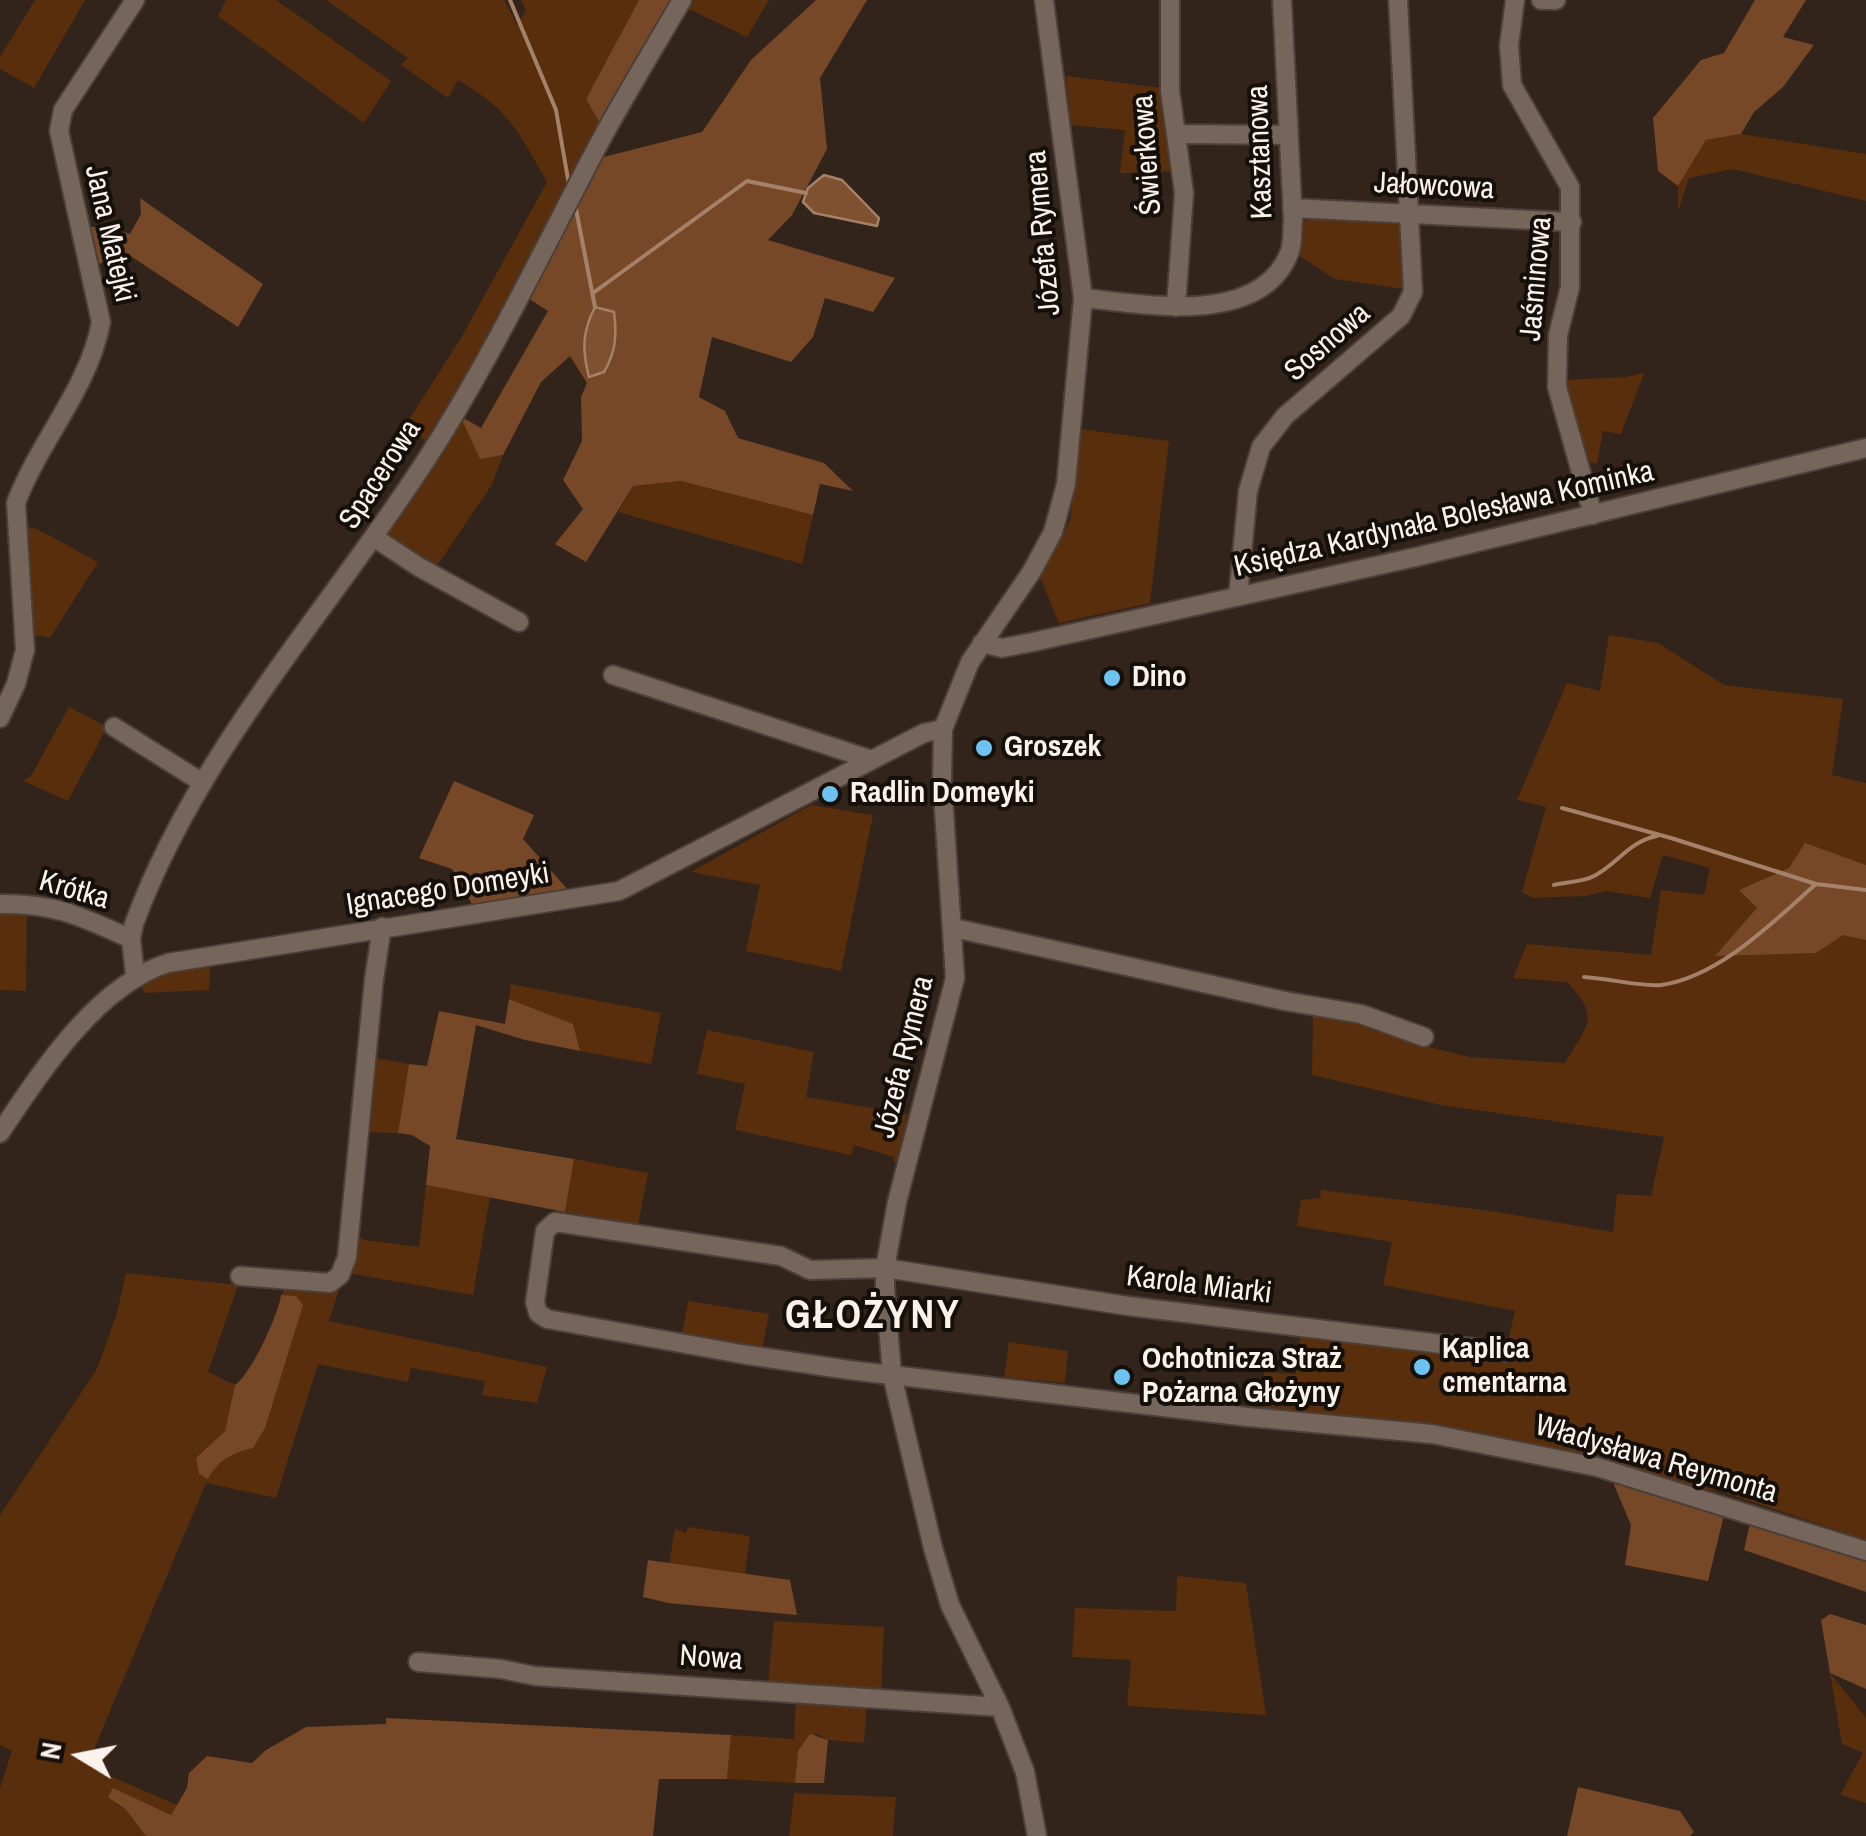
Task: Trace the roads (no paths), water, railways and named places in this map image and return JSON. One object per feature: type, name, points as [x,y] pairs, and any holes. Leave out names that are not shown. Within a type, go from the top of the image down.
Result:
[{"type":"street","name":"Jana Matejki","points":[[0,718],[16,684],[25,650],[16,503],[71,399],[98,338],[101,322],[59,131],[63,110],[135,0]]},
{"type":"street","name":"Spacerowa","points":[[135,975],[132,939],[144,899],[203,783],[259,696],[374,538],[473,382],[598,146],[682,0]]},
{"type":"street","name":"Józefa Rymera","points":[[1038,1836],[1025,1772],[1000,1708],[950,1605],[911,1462],[892,1375],[885,1321],[885,1268],[900,1186],[955,978],[942,780],[943,730],[962,677],[1032,571],[1061,511],[1082,298],[1044,0]]},
{"type":"street","name":"Świerkowa","points":[[1170,0],[1170,91],[1184,193],[1176,307]]},
{"type":"street","name":"Kasztanowa","points":[[1082,298],[1176,307],[1223,304],[1256,290],[1276,275],[1290,250],[1292,208],[1282,0]]},
{"type":"street","name":"Sosnowa","points":[[1238,596],[1248,491],[1260,447],[1284,416],[1401,316],[1412,292],[1398,0]]},
{"type":"street","name":"Jaśminowa","points":[[1514,0],[1509,45],[1512,85],[1570,187],[1570,287],[1558,334],[1557,387],[1593,515]]},
{"type":"street","points":[[1541,0],[1556,0]]},
{"type":"street","points":[[1177,134],[1288,135]]},
{"type":"street","name":"Jałowcowa","points":[[1292,208],[1572,222]]},
{"type":"street","name":"Księdza Kardynała Bolesława Kominka","points":[[982,643],[1002,648],[1033,642],[1593,515],[1866,448]]},
{"type":"street","points":[[374,538],[519,622]]},
{"type":"street","points":[[997,621],[1033,642]]},
{"type":"street","points":[[614,676],[872,760]]},
{"type":"street","points":[[114,727],[203,783]]},
{"type":"street","name":"Ignacego Domeyki","points":[[0,1134],[58,1052],[135,975],[168,962],[619,892],[924,733],[943,730]]},
{"type":"street","name":"Krótka","points":[[0,904],[36,904],[63,910],[132,939]]},
{"type":"street","points":[[240,1276],[330,1282],[340,1275],[347,1256],[382,927]]},
{"type":"street","points":[[954,928],[1285,1001],[1362,1014],[1424,1037]]},
{"type":"street","name":"Karola Miarki","points":[[892,1375],[741,1354],[547,1320],[538,1313],[534,1302],[545,1231],[555,1222],[781,1256],[810,1270],[885,1268],[1128,1306],[1507,1352]]},
{"type":"street","name":"Władysława Reymonta","points":[[892,1375],[1248,1417],[1432,1434],[1597,1467],[1866,1551]]},
{"type":"street","name":"Nowa","points":[[418,1662],[536,1676],[1000,1708]]},
{"type":"waterway","points":[[510,0],[556,110],[569,185]]},
{"type":"waterway","points":[[593,293],[747,181],[806,193]]},
{"type":"waterway","points":[[575,204],[595,307]]},
{"type":"waterway","points":[[1562,808],[1816,884],[1866,890]]},
{"type":"waterway","points":[[1554,885],[1594,876],[1639,843],[1657,836]]},
{"type":"waterway","points":[[1584,977],[1653,985],[1683,980],[1744,945],[1816,884]]},
{"type":"place","name":"Dino","points":[[1112,678]]},
{"type":"place","name":"Groszek","points":[[984,748]]},
{"type":"place","name":"Radlin Domeyki","points":[[830,794]]},
{"type":"place","name":"Kaplica cmentarna","points":[[1422,1367]]},
{"type":"place","name":"Ochotnicza Straż Pożarna Głożyny","points":[[1122,1377]]},
{"type":"district","name":"GŁOŻYNY","points":[[873,1317]]}]
